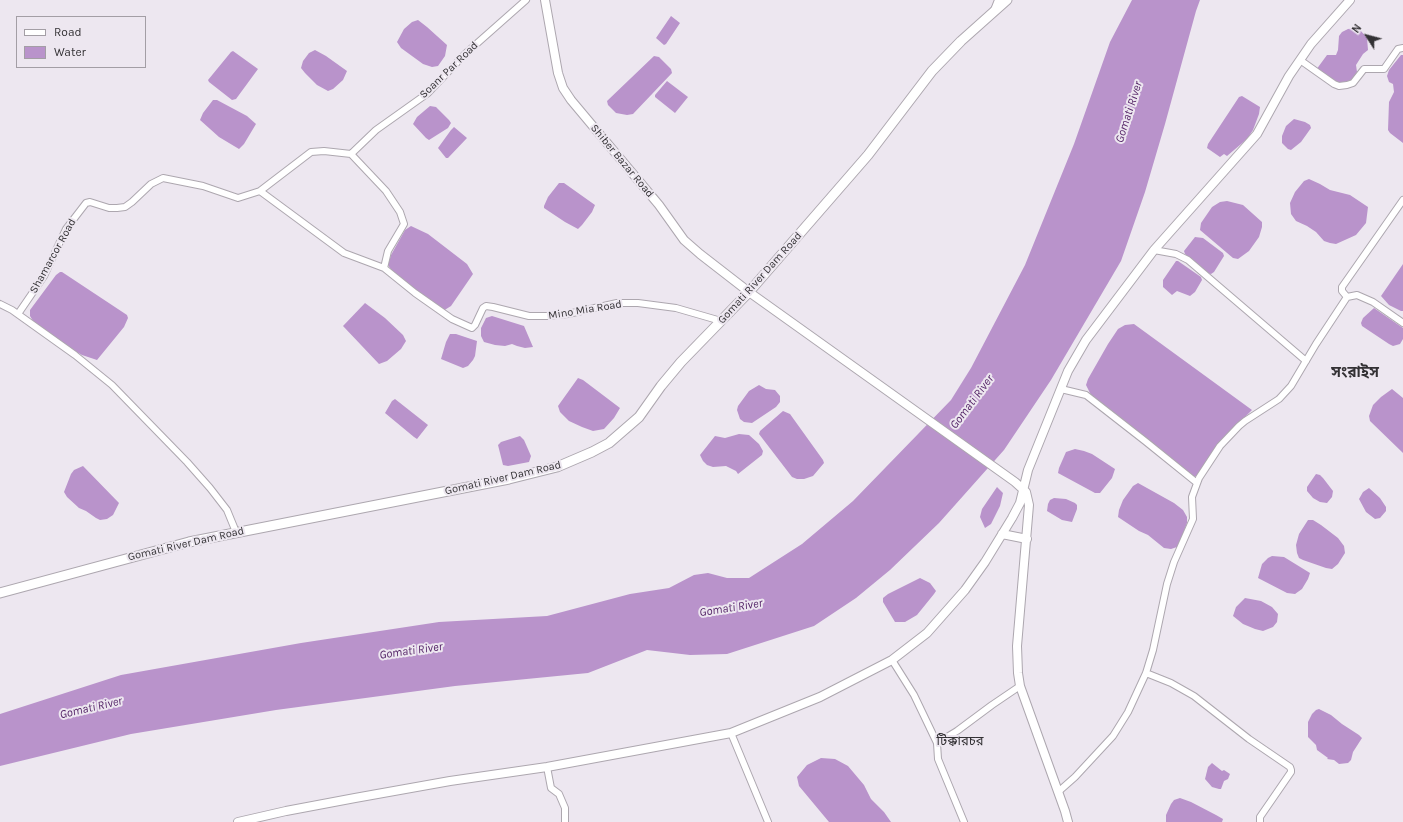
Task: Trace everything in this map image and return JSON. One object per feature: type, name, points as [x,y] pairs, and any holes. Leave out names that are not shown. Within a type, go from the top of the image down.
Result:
[{"type":"main road","name":"Gomati River Dam Road","points":[[0,593],[146,552],[236,532],[509,478],[557,467],[576,460],[609,442],[638,417],[681,362],[749,292],[868,155],[932,71],[961,41],[1007,0]]},
{"type":"street","name":"Soanr Par Road","points":[[351,154],[376,130],[428,93],[465,54],[526,0]]},
{"type":"street","name":"Shiber Bazar Road","points":[[545,0],[558,73],[566,94],[659,205],[684,240],[749,292],[1023,488]]},
{"type":"street","points":[[992,13],[998,0]]},
{"type":"street","points":[[238,822],[286,811],[450,781],[547,768],[731,733],[820,697],[892,660],[927,634],[966,590],[1002,534],[1020,503],[1028,470],[1068,371],[1086,340],[1154,250],[1257,134],[1289,76],[1310,44],[1350,0]]},
{"type":"street","points":[[1300,60],[1339,86],[1353,84],[1364,69],[1384,69],[1398,50],[1403,48]]},
{"type":"street","name":"Shamarcor Road","points":[[18,314],[44,276],[66,229],[82,206],[86,203],[90,202],[109,208],[125,206],[132,202],[150,184],[163,178],[203,186],[238,198],[260,191],[311,152],[324,151],[351,154]]},
{"type":"street","points":[[351,154],[386,192],[400,212],[404,224],[388,251],[384,268]]},
{"type":"street","name":"Mino Mia Road","points":[[260,191],[344,253],[384,268],[415,293],[452,319],[472,328],[483,308],[486,306],[529,316],[547,316],[568,314],[617,303],[638,303],[676,308],[721,321]]},
{"type":"street","points":[[1347,297],[1342,291],[1342,287],[1403,200]]},
{"type":"street","points":[[1154,250],[1176,254],[1188,260],[1306,361]]},
{"type":"street","points":[[1058,792],[1075,777],[1113,736],[1128,712],[1146,673],[1153,650],[1167,584],[1174,562],[1193,519],[1192,497],[1197,483],[1220,446],[1245,421],[1271,405],[1285,394],[1297,378],[1306,361],[1347,297],[1356,295],[1373,302],[1403,323]]},
{"type":"street","points":[[0,304],[18,314],[75,355],[112,385],[187,462],[210,488],[227,510],[236,532]]},
{"type":"street","points":[[1061,389],[1086,395],[1197,483]]},
{"type":"street","points":[[1023,488],[1029,498],[1029,506],[1018,646],[1018,673],[1020,686],[1068,822]]},
{"type":"street","points":[[1002,534],[1027,539]]},
{"type":"street","points":[[892,660],[914,695],[937,743],[938,759],[964,822]]},
{"type":"street","points":[[1146,673],[1171,683],[1194,696],[1249,739],[1290,767],[1291,772],[1260,817],[1260,822]]},
{"type":"street","points":[[937,743],[957,732],[1020,686]]},
{"type":"street","points":[[731,733],[768,822]]},
{"type":"street","points":[[547,768],[551,788],[559,794],[565,808],[565,822]]},
{"type":"water","name":"Gomati River","points":[[1132,0],[1200,0],[1145,192],[1121,261],[1051,380],[1004,450],[939,523],[890,570],[856,598],[814,626],[727,654],[690,655],[647,650],[588,673],[455,686],[276,710],[131,734],[0,766],[0,714],[121,675],[301,643],[439,622],[547,616],[630,594],[669,588],[694,575],[708,573],[727,578],[749,578],[802,544],[853,501],[951,400],[971,368],[1025,265],[1074,144],[1110,42]]},
{"type":"water","points":[[671,16],[680,23],[664,45],[656,38]]},
{"type":"water","points":[[418,20],[447,45],[445,56],[438,66],[432,67],[423,64],[401,48],[397,42],[404,29],[412,22]]},
{"type":"water","points":[[1356,28],[1367,38],[1368,50],[1363,54],[1356,65],[1357,72],[1355,77],[1350,81],[1341,84],[1332,81],[1316,70],[1327,55],[1336,55],[1339,36],[1342,32],[1348,29]]},
{"type":"water","points":[[315,50],[347,71],[343,80],[333,89],[328,91],[317,85],[301,68],[303,61],[309,53]]},
{"type":"water","points":[[233,51],[258,69],[236,99],[232,100],[208,80]]},
{"type":"water","points":[[1401,55],[1403,55],[1403,143],[1388,130],[1389,102],[1394,92],[1393,84],[1389,82],[1387,76],[1389,70]]},
{"type":"water","points":[[654,56],[659,57],[671,69],[672,73],[633,114],[627,115],[616,113],[608,105],[607,101]]},
{"type":"water","points":[[667,81],[688,97],[675,113],[655,97]]},
{"type":"water","points":[[1242,96],[1260,107],[1259,114],[1253,130],[1247,139],[1227,156],[1224,154],[1220,157],[1207,148],[1208,144],[1239,97]]},
{"type":"water","points":[[213,100],[217,100],[247,116],[256,124],[244,144],[239,149],[219,137],[200,120],[203,113]]},
{"type":"water","points":[[430,106],[436,107],[451,123],[448,128],[429,140],[413,124],[417,117]]},
{"type":"water","points":[[1294,119],[1305,122],[1310,125],[1311,128],[1301,142],[1291,150],[1282,143],[1282,136],[1286,126]]},
{"type":"water","points":[[454,127],[467,138],[448,158],[446,158],[438,148]]},
{"type":"water","points":[[1309,179],[1330,190],[1350,195],[1368,207],[1366,223],[1356,235],[1336,244],[1330,243],[1324,241],[1316,232],[1307,226],[1296,221],[1291,214],[1290,203],[1295,192],[1304,181]]},
{"type":"water","points":[[559,183],[564,183],[595,205],[592,212],[578,229],[544,208],[548,197]]},
{"type":"water","points":[[1227,201],[1243,205],[1262,222],[1259,237],[1249,251],[1238,259],[1233,258],[1200,230],[1201,223],[1212,207],[1220,202]]},
{"type":"water","points":[[411,226],[428,234],[467,264],[473,274],[451,306],[443,311],[394,274],[388,265],[391,255],[405,230]]},
{"type":"water","points":[[1195,237],[1203,238],[1223,253],[1224,256],[1214,272],[1211,274],[1207,273],[1185,254],[1184,251]]},
{"type":"water","points":[[1176,261],[1201,277],[1202,280],[1195,292],[1190,296],[1177,291],[1172,295],[1163,287],[1163,280]]},
{"type":"water","points":[[1403,264],[1403,311],[1401,311],[1389,305],[1381,296]]},
{"type":"water","points":[[60,272],[127,315],[128,318],[124,327],[97,360],[82,355],[66,346],[33,321],[30,316],[30,310],[56,275]]},
{"type":"water","points":[[365,303],[385,318],[403,335],[406,341],[401,349],[387,361],[379,364],[343,326]]},
{"type":"water","points":[[1374,308],[1403,328],[1403,339],[1400,344],[1393,346],[1362,326],[1361,323],[1363,318]]},
{"type":"water","points":[[492,316],[524,326],[533,347],[525,348],[512,344],[505,346],[495,345],[484,342],[481,336],[481,328],[486,318]]},
{"type":"water","points":[[1134,324],[1252,410],[1219,443],[1206,461],[1198,476],[1192,476],[1091,395],[1086,385],[1108,344],[1118,329],[1125,325]]},
{"type":"water","points":[[450,334],[456,334],[477,341],[475,356],[468,366],[463,368],[441,359]]},
{"type":"water","points":[[578,378],[583,380],[620,408],[614,418],[604,429],[593,431],[582,427],[569,421],[560,412],[558,406]]},
{"type":"water","points":[[759,385],[766,389],[775,390],[780,396],[780,402],[776,407],[752,423],[744,422],[740,419],[737,410],[738,406],[749,391]]},
{"type":"water","points":[[1392,389],[1403,398],[1403,453],[1370,421],[1369,416],[1373,405]]},
{"type":"water","points":[[395,399],[428,425],[417,439],[385,413],[392,401]]},
{"type":"water","points":[[783,411],[790,414],[823,460],[824,463],[813,476],[804,479],[792,477],[759,434],[760,431]]},
{"type":"water","points":[[739,434],[749,435],[759,444],[763,451],[762,455],[738,474],[736,471],[726,466],[713,467],[707,465],[703,461],[700,455],[715,436],[725,438]]},
{"type":"water","points":[[520,436],[524,440],[531,456],[529,462],[508,466],[503,465],[498,445],[501,442]]},
{"type":"water","points":[[1075,449],[1092,454],[1115,469],[1112,478],[1100,493],[1095,493],[1058,473],[1066,452]]},
{"type":"water","points":[[83,466],[119,503],[113,515],[107,519],[100,520],[79,508],[67,497],[64,492],[71,474],[74,470]]},
{"type":"water","points":[[1316,474],[1323,478],[1333,491],[1332,497],[1327,503],[1320,502],[1313,498],[1307,491],[1307,487]]},
{"type":"water","points":[[1138,483],[1174,503],[1183,510],[1187,517],[1187,523],[1177,547],[1171,549],[1164,548],[1148,535],[1139,531],[1118,517],[1123,500],[1133,486]]},
{"type":"water","points":[[997,487],[1003,493],[1000,506],[991,524],[985,528],[980,517],[982,509]]},
{"type":"water","points":[[1369,488],[1380,498],[1386,507],[1386,511],[1380,518],[1375,519],[1366,512],[1359,499],[1363,492]]},
{"type":"water","points":[[1054,498],[1066,499],[1077,505],[1072,522],[1062,520],[1047,511],[1050,500]]},
{"type":"water","points":[[1308,520],[1313,520],[1321,525],[1338,538],[1344,546],[1345,553],[1338,564],[1332,569],[1299,558],[1296,545],[1299,534]]},
{"type":"water","points":[[1272,556],[1284,557],[1310,573],[1302,589],[1295,594],[1287,593],[1258,578],[1262,564]]},
{"type":"water","points":[[920,578],[930,583],[936,591],[917,615],[905,622],[895,622],[883,602],[883,598]]},
{"type":"water","points":[[1245,598],[1261,601],[1272,607],[1278,614],[1277,622],[1273,627],[1263,631],[1255,629],[1243,624],[1233,616],[1236,607]]},
{"type":"water","points":[[1319,709],[1331,715],[1362,738],[1348,763],[1339,764],[1334,760],[1327,759],[1328,758],[1317,750],[1316,745],[1308,737],[1308,722],[1312,714]]},
{"type":"water","points":[[821,758],[835,759],[848,766],[864,785],[871,799],[884,812],[891,822],[829,822],[799,786],[797,777],[807,765]]},
{"type":"water","points":[[1212,763],[1222,771],[1224,770],[1230,774],[1228,779],[1224,781],[1221,789],[1212,787],[1205,779],[1208,767]]},
{"type":"water","points":[[1180,798],[1191,802],[1223,819],[1222,822],[1166,822],[1166,815],[1171,804],[1174,800]]},
{"type":"district","name":"সংরাইস","points":[[1355,373]]},
{"type":"district","name":"টিক্কারচর","points":[[960,741]]}]
